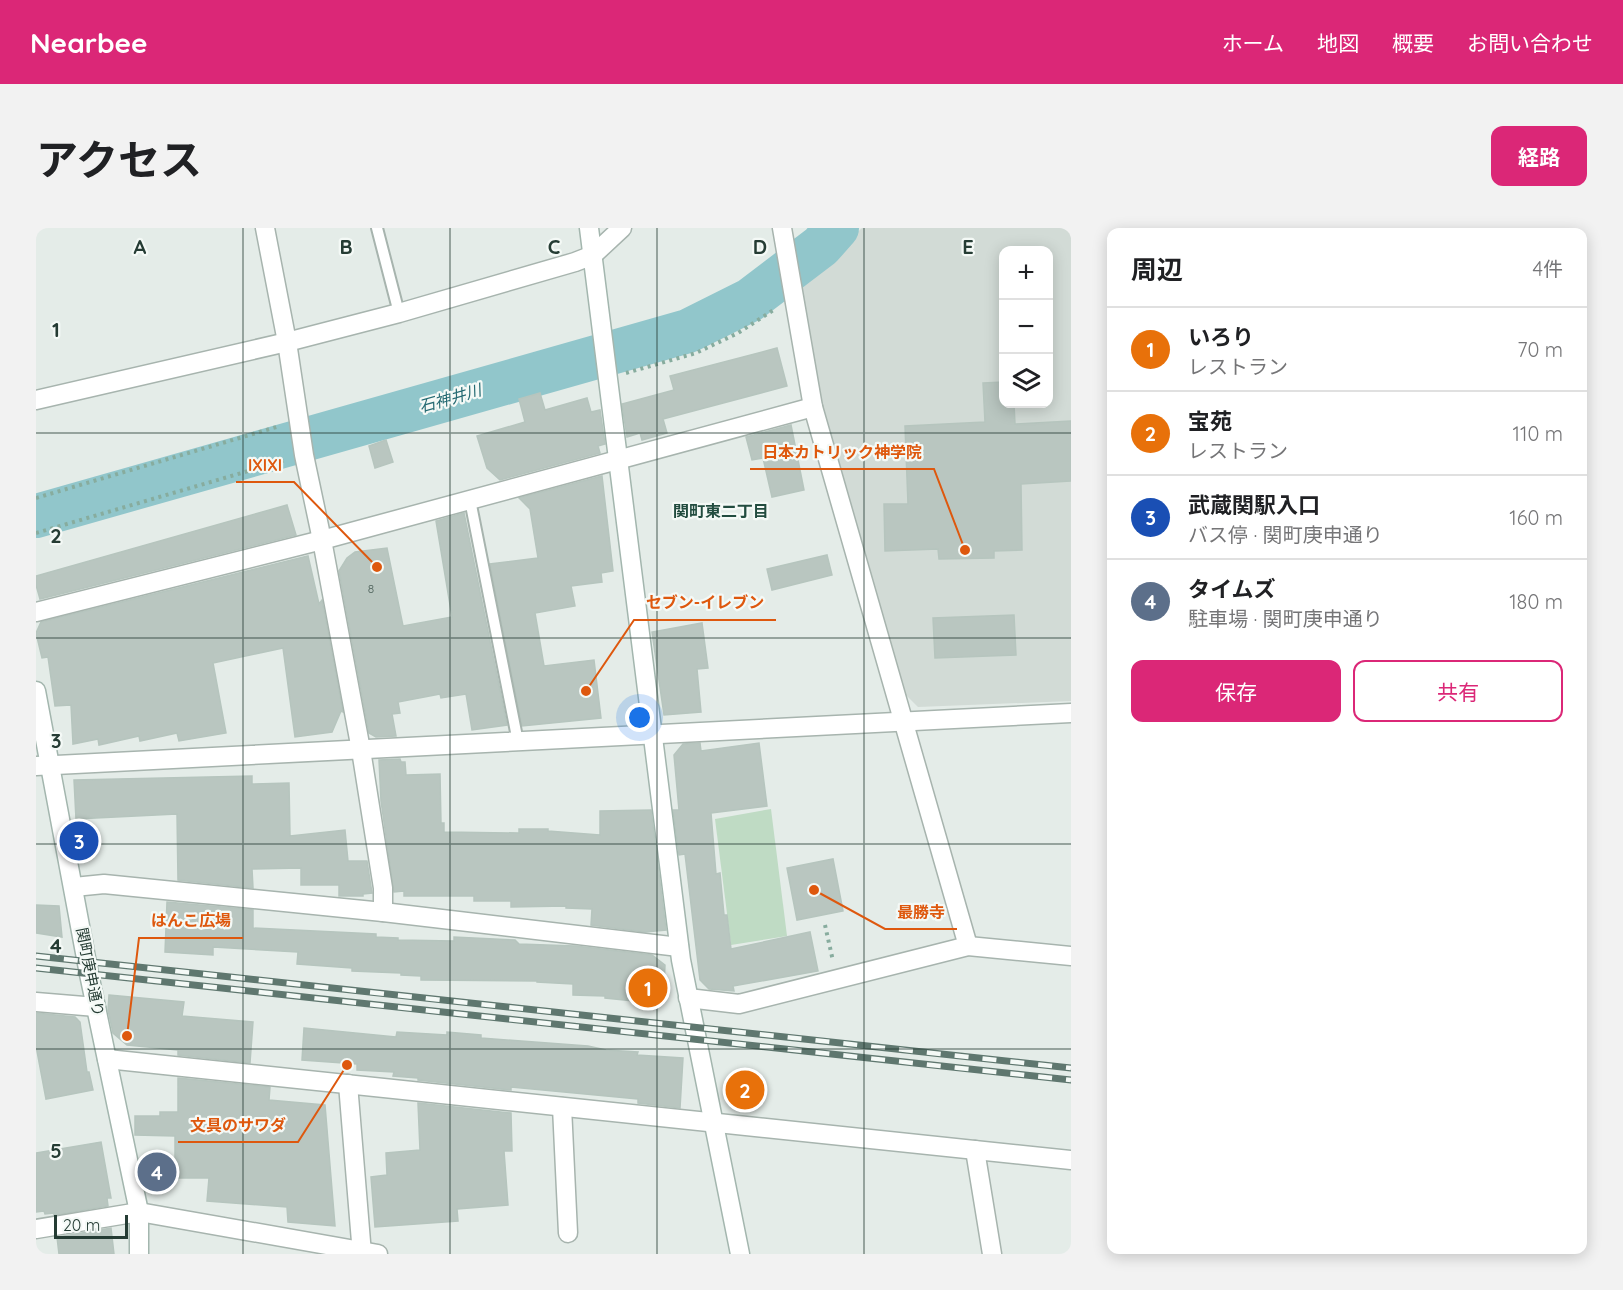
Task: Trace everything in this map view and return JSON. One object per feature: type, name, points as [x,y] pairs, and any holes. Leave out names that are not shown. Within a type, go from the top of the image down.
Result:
[{"type":"street","points":[[265,228],[304,454],[361,750],[383,888],[383,912]]},
{"type":"street","points":[[589,228],[680,947],[688,998],[740,1254]]},
{"type":"street","points":[[36,400],[286,342],[575,262],[592,255],[622,228]]},
{"type":"street","points":[[782,228],[813,407],[969,946]]},
{"type":"street","points":[[36,612],[322,540],[813,407]]},
{"type":"street","name":"関町庚申通り","points":[[36,691],[43,766],[74,887],[138,1212],[140,1254]]},
{"type":"street","points":[[43,766],[1071,713]]},
{"type":"street","points":[[74,887],[104,884],[383,912],[680,947]]},
{"type":"street","points":[[688,998],[739,1004],[969,946],[1071,956]]},
{"type":"street","points":[[36,1002],[96,1007]]},
{"type":"street","points":[[107,1059],[1071,1160]]},
{"type":"street","points":[[36,1229],[138,1212],[367,1253],[348,1084]]},
{"type":"street","points":[[562,1107],[568,1233]]},
{"type":"street","points":[[975,1150],[992,1254]]},
{"type":"lane","points":[[377,228],[399,312]]},
{"type":"lane","points":[[470,500],[518,742]]},
{"type":"path","points":[[608,378],[696,353],[738,333],[794,294]]},
{"type":"path","points":[[36,498],[299,421]]},
{"type":"path","points":[[36,533],[304,454]]},
{"type":"path","points":[[825,926],[837,979]]},
{"type":"shaded area","points":[[862,228],[1071,228],[1071,701],[918,707],[904,693],[816,406],[801,283]]},
{"type":"green space","points":[[771,809],[787,936],[731,945],[715,819]]},
{"type":"building","points":[[777,348],[787,386],[663,419],[667,433],[642,440],[640,433],[627,437],[622,404],[674,390],[670,376]]},
{"type":"building","points":[[999,382],[999,408],[1014,408],[1015,424],[1071,421],[1071,481],[1021,484],[1022,550],[994,551],[994,558],[939,559],[938,549],[885,551],[884,504],[908,504],[905,426],[985,422],[983,383]]},
{"type":"building","points":[[540,393],[545,410],[587,398],[591,412],[600,410],[605,444],[598,446],[600,453],[500,480],[487,468],[477,436],[525,422],[519,399]]},
{"type":"building","points":[[791,425],[804,490],[772,497],[763,458],[752,460],[746,437]]},
{"type":"building","points":[[386,440],[393,462],[375,468],[369,446]]},
{"type":"building","points":[[602,476],[613,571],[601,573],[602,582],[571,586],[575,606],[535,613],[544,666],[594,660],[601,718],[522,726],[490,564],[538,558],[530,509],[519,498]]},
{"type":"building","points":[[287,505],[296,535],[40,599],[36,576]]},
{"type":"building","points":[[464,513],[507,725],[472,730],[466,694],[441,698],[440,694],[398,702],[400,713],[392,714],[396,736],[376,737],[369,733],[339,571],[347,558],[355,552],[387,548],[403,626],[452,617],[436,521]]},
{"type":"building","points":[[827,555],[832,575],[772,590],[767,569]]},
{"type":"building","points":[[308,556],[319,604],[322,600],[343,712],[341,711],[332,732],[295,737],[283,648],[213,663],[226,733],[179,741],[177,733],[140,741],[139,736],[99,745],[98,739],[73,744],[71,705],[55,706],[48,657],[42,658],[36,633],[41,622]]},
{"type":"building","points":[[1014,615],[1016,655],[935,658],[933,618]]},
{"type":"building","points":[[702,623],[708,668],[697,669],[701,712],[664,715],[652,632]]},
{"type":"building","points":[[700,743],[701,751],[759,743],[767,806],[711,813],[716,874],[720,873],[724,915],[727,915],[731,949],[810,932],[818,971],[733,986],[734,991],[709,989],[700,980],[685,854],[679,855],[673,810],[679,810],[674,755],[683,744]]},
{"type":"building","points":[[400,759],[401,762],[405,762],[406,775],[440,774],[441,823],[444,823],[444,832],[519,833],[519,829],[548,829],[548,831],[600,835],[600,811],[651,810],[666,930],[645,932],[591,925],[592,909],[566,908],[566,906],[511,907],[511,901],[474,901],[474,896],[404,896],[404,891],[394,892],[381,801],[379,760]]},
{"type":"building","points":[[252,776],[252,784],[289,783],[290,836],[345,830],[348,861],[367,861],[372,893],[363,894],[363,896],[339,896],[339,885],[301,885],[301,868],[252,869],[253,888],[178,880],[177,814],[76,819],[74,780]]},
{"type":"building","points":[[833,859],[843,911],[797,920],[787,868]]},
{"type":"building","points":[[167,902],[253,910],[253,928],[376,934],[376,937],[398,938],[398,940],[454,941],[454,937],[515,940],[519,944],[575,946],[652,955],[665,965],[663,1004],[605,998],[605,996],[573,995],[573,984],[537,981],[421,980],[421,976],[401,975],[401,973],[352,971],[352,968],[297,964],[298,952],[213,947],[213,955],[165,952]]},
{"type":"building","points":[[36,905],[59,906],[62,937],[36,933]]},
{"type":"building","points":[[109,995],[184,1002],[182,1016],[253,1022],[250,1063],[178,1055],[178,1050],[127,1045],[113,1033],[108,1010]]},
{"type":"building","points":[[36,1013],[75,1017],[80,1022],[87,1072],[89,1072],[93,1090],[46,1099],[36,1046]]},
{"type":"building","points":[[304,1028],[396,1037],[397,1032],[447,1035],[447,1032],[481,1035],[481,1038],[588,1046],[606,1050],[638,1052],[637,1055],[683,1058],[680,1108],[638,1103],[638,1099],[511,1087],[511,1090],[418,1080],[418,1078],[393,1076],[394,1072],[357,1070],[357,1064],[302,1060]]},
{"type":"building","points":[[178,1078],[270,1087],[269,1100],[325,1105],[335,1226],[288,1222],[287,1207],[207,1201],[209,1178],[175,1178],[175,1136],[135,1135],[135,1116],[160,1116],[160,1112],[178,1112]]},
{"type":"building","points":[[418,1103],[511,1113],[512,1151],[504,1151],[508,1205],[457,1209],[458,1221],[375,1227],[371,1177],[387,1175],[386,1153],[420,1150]]},
{"type":"building","points":[[101,1142],[111,1198],[107,1198],[108,1206],[54,1215],[54,1213],[45,1214],[44,1211],[36,1212],[36,1153]]},
{"type":"building","points":[[111,1228],[114,1254],[59,1254],[57,1237]]},
{"type":"waterway","name":"石神井川","points":[[36,516],[688,331],[750,300],[821,246],[837,228]]},
{"type":"railway","points":[[36,956],[1071,1068]]},
{"type":"railway","points":[[36,968],[1071,1080]]},
{"type":"place","name":"日本カトリック神学院","points":[[965,550]]},
{"type":"place","name":"lXlXl","points":[[377,567]]},
{"type":"place","name":"セブン-イレブン","points":[[586,691]]},
{"type":"place","name":"武蔵関駅入口","points":[[79,841]]},
{"type":"place","name":"最勝寺","points":[[814,890]]},
{"type":"place","name":"いろり","points":[[648,988]]},
{"type":"place","name":"はんこ広場","points":[[127,1036]]},
{"type":"place","name":"文具のサワダ","points":[[347,1065]]},
{"type":"place","name":"宝苑","points":[[745,1090]]},
{"type":"place","name":"タイムズ","points":[[157,1172]]},
{"type":"district","name":"関町東二丁目","points":[[721,511]]}]
